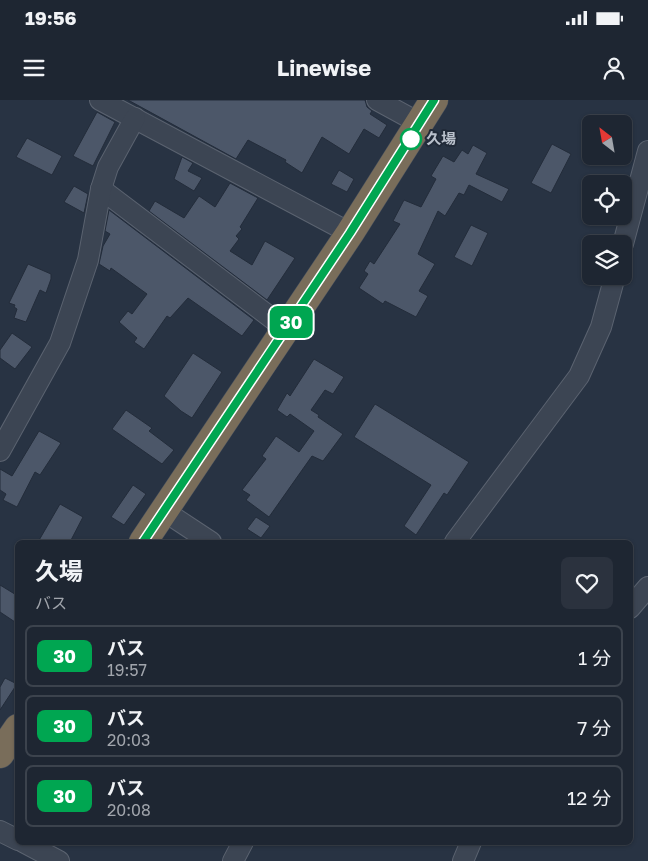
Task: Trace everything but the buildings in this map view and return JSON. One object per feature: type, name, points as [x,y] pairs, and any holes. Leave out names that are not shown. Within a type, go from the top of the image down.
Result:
[{"type":"highway","points":[[144,540],[350,233],[421,124],[434,100]]},
{"type":"highway","points":[[0,754],[15,732]]},
{"type":"street","points":[[377,100],[421,124]]},
{"type":"street","points":[[111,102],[135,118],[350,233]]},
{"type":"street","points":[[0,451],[60,343],[88,260],[101,190],[108,167],[135,118]]},
{"type":"street","points":[[625,235],[648,151]]},
{"type":"street","points":[[101,190],[286,329]]},
{"type":"street","points":[[456,540],[579,376],[601,327],[613,285]]},
{"type":"street","points":[[164,511],[208,540]]},
{"type":"street","points":[[633,604],[648,587]]},
{"type":"street","points":[[0,831],[15,838]]},
{"type":"street","points":[[27,845],[46,858]]},
{"type":"street","points":[[233,861],[241,845]]},
{"type":"street","points":[[463,861],[470,845]]},
{"type":"bus line","name":"30","points":[[144,540],[350,233],[421,124],[434,100]]},
{"type":"place","name":"久場","points":[[411,139]]}]
